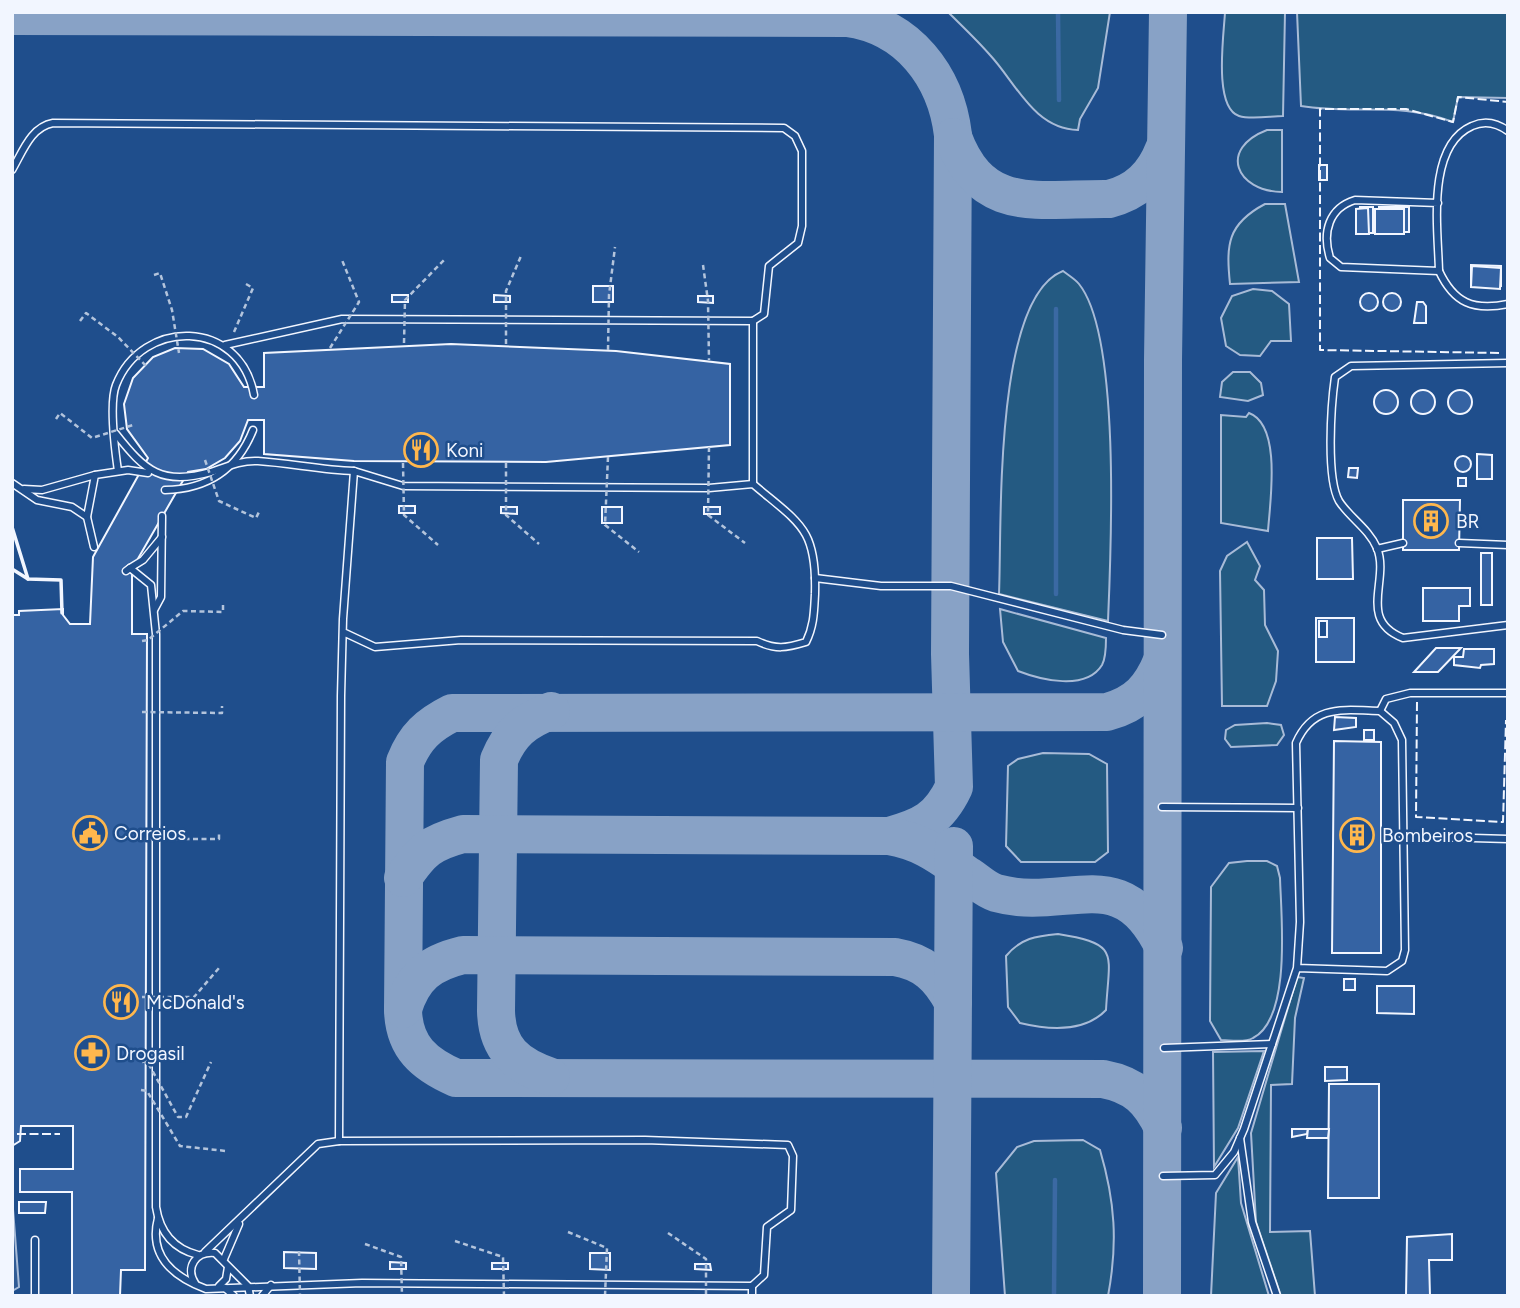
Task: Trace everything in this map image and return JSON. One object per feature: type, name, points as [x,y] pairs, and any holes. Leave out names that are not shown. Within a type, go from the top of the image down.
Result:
[{"type":"lane","points":[[12,170],[33,134],[43,125],[53,123],[783,128],[795,136],[802,151],[802,226],[798,243],[769,267],[765,280],[764,314],[753,321],[350,319],[225,345]]},
{"type":"lane","points":[[1508,131],[1497,124],[1479,123],[1462,130],[1449,144],[1441,166],[1438,202],[1438,271],[1448,291],[1476,306],[1508,304]]},
{"type":"lane","points":[[1438,202],[1355,200],[1343,204],[1331,215],[1328,253],[1333,263],[1340,267],[1438,271]]},
{"type":"lane","points":[[753,321],[753,484]]},
{"type":"lane","points":[[118,471],[112,407],[115,388],[123,370],[137,355],[155,343],[176,336],[203,337],[225,345],[248,370],[254,395]]},
{"type":"lane","points":[[1508,363],[1351,366],[1335,377],[1333,487],[1340,503],[1377,549],[1378,614],[1391,633],[1403,638],[1508,625]]},
{"type":"lane","points":[[165,490],[212,481],[235,463],[245,450],[253,430]]},
{"type":"lane","points":[[116,432],[141,465],[154,474]]},
{"type":"lane","points":[[22,489],[42,490],[118,471],[191,476],[235,463],[256,460],[315,470],[354,471],[403,486],[709,488],[753,484],[806,532],[813,544],[815,578],[812,631],[806,642],[786,648],[774,649],[757,641],[461,640],[375,648],[343,632]]},
{"type":"lane","points":[[339,1141],[343,632],[354,471]]},
{"type":"lane","points":[[94,547],[87,517],[95,475]]},
{"type":"lane","points":[[12,483],[37,500],[72,507],[87,517]]},
{"type":"lane","points":[[153,611],[161,597],[162,516]]},
{"type":"lane","points":[[163,536],[143,560],[128,569],[151,586],[156,634],[158,1218],[154,1233],[158,1253],[182,1281],[206,1289],[300,1284],[402,1283],[752,1286],[764,1275],[767,1227],[791,1210],[793,1156],[788,1145],[645,1140],[339,1141],[318,1144],[242,1219],[202,1254],[191,1267],[196,1284]]},
{"type":"lane","points":[[1377,549],[1403,543]]},
{"type":"lane","points":[[1459,543],[1508,545]]},
{"type":"lane","points":[[815,578],[881,586],[951,586],[1123,630],[1162,635]]},
{"type":"lane","points":[[1380,711],[1386,699],[1410,693],[1508,693]]},
{"type":"lane","points":[[1163,1176],[1215,1175],[1234,1152],[1297,968],[1300,922],[1296,743],[1302,729],[1312,718],[1333,710],[1380,711],[1394,723],[1402,740],[1405,950],[1402,961],[1387,971],[1297,968]]},
{"type":"lane","points":[[1162,807],[1298,808]]},
{"type":"lane","points":[[1403,836],[1508,839]]},
{"type":"lane","points":[[1164,1048],[1272,1044]]},
{"type":"lane","points":[[1240,1138],[1252,1222],[1277,1296]]},
{"type":"lane","points":[[158,1218],[174,1246],[202,1254],[215,1253],[224,1259],[228,1267],[248,1286],[250,1296]]},
{"type":"lane","points":[[224,1259],[232,1236],[242,1219]]},
{"type":"lane","points":[[35,1240],[35,1296]]},
{"type":"lane","points":[[221,1288],[228,1267]]},
{"type":"lane","points":[[262,1296],[271,1285]]},
{"type":"lane","points":[[752,1286],[752,1296]]},
{"type":"lane","points":[[221,1288],[234,1296]]},
{"type":"path","points":[[608,350],[608,319],[615,247]]},
{"type":"path","points":[[506,344],[506,291],[521,256]]},
{"type":"path","points":[[404,343],[405,300],[446,258]]},
{"type":"path","points":[[330,348],[359,302],[342,260]]},
{"type":"path","points":[[703,265],[709,321],[709,360]]},
{"type":"path","points":[[153,275],[160,273],[172,310],[178,353]]},
{"type":"path","points":[[225,345],[239,324],[253,288],[246,284]]},
{"type":"path","points":[[80,321],[86,313],[137,355],[148,368]]},
{"type":"path","points":[[57,419],[60,413],[92,438],[133,425]]},
{"type":"path","points":[[709,447],[708,515],[745,543]]},
{"type":"path","points":[[608,457],[605,525],[639,552]]},
{"type":"path","points":[[205,460],[219,501],[256,518],[259,512]]},
{"type":"path","points":[[403,463],[404,515],[438,545]]},
{"type":"path","points":[[506,463],[506,515],[539,544]]},
{"type":"path","points":[[142,640],[156,634],[183,611],[223,612],[223,605]]},
{"type":"path","points":[[142,712],[222,713],[222,706]]},
{"type":"path","points":[[142,839],[219,839],[219,832]]},
{"type":"path","points":[[142,997],[194,997],[219,968]]},
{"type":"path","points":[[142,1062],[147,1061],[178,1117],[186,1117],[211,1062]]},
{"type":"path","points":[[141,1090],[147,1091],[180,1146],[226,1151]]},
{"type":"path","points":[[568,1232],[607,1248],[605,1296]]},
{"type":"path","points":[[668,1234],[706,1259],[706,1296]]},
{"type":"path","points":[[455,1241],[503,1257],[503,1296]]},
{"type":"path","points":[[365,1244],[401,1257],[402,1296]]},
{"type":"path","points":[[299,1251],[300,1296]]},
{"type":"shaded area","points":[[948,12],[1110,12],[1098,88],[1080,119],[1078,130],[1063,128],[1038,113],[975,38]]},
{"type":"shaded area","points":[[1225,12],[1285,12],[1283,116],[1244,117],[1231,110],[1226,99],[1222,69]]},
{"type":"shaded area","points":[[1297,12],[1508,12],[1508,98],[1458,97],[1453,122],[1395,110],[1301,106]]},
{"type":"shaded area","points":[[1267,130],[1282,130],[1282,192],[1253,185],[1239,168],[1238,158],[1242,148],[1252,138]]},
{"type":"shaded area","points":[[1265,204],[1285,204],[1299,282],[1230,284],[1228,258],[1232,237],[1243,219]]},
{"type":"shaded area","points":[[1063,271],[1079,284],[1092,311],[1102,349],[1110,446],[1111,546],[1108,621],[999,594],[1002,469],[1013,367],[1024,323],[1040,290]]},
{"type":"shaded area","points":[[1253,289],[1272,291],[1289,304],[1291,341],[1271,341],[1260,356],[1240,355],[1226,346],[1221,318],[1232,296]]},
{"type":"shaded area","points":[[1233,372],[1250,372],[1261,383],[1263,395],[1248,401],[1220,397],[1222,382]]},
{"type":"shaded area","points":[[1249,413],[1259,420],[1266,432],[1270,448],[1272,484],[1268,531],[1221,523],[1221,415],[1246,417]]},
{"type":"shaded area","points":[[1247,542],[1260,566],[1255,580],[1264,590],[1265,625],[1278,651],[1276,681],[1267,706],[1222,706],[1220,571],[1227,556]]},
{"type":"shaded area","points":[[1000,609],[1106,638],[1102,665],[1095,673],[1074,681],[1050,680],[1018,671],[1003,642]]},
{"type":"shaded area","points":[[1235,725],[1281,725],[1284,735],[1277,745],[1231,747],[1225,739],[1226,730]]},
{"type":"shaded area","points":[[1043,753],[1089,754],[1107,764],[1108,852],[1095,862],[1021,862],[1006,846],[1008,766],[1018,759]]},
{"type":"shaded area","points":[[1267,861],[1277,866],[1280,878],[1282,940],[1279,988],[1274,1010],[1265,1027],[1253,1038],[1242,1041],[1221,1040],[1210,1021],[1211,887],[1229,863]]},
{"type":"shaded area","points":[[1058,934],[1092,942],[1102,947],[1107,954],[1109,975],[1106,1010],[1087,1023],[1066,1028],[1020,1023],[1008,1007],[1006,956],[1017,945],[1029,939]]},
{"type":"shaded area","points":[[1297,977],[1304,978],[1295,1018],[1292,1084],[1271,1085],[1270,1232],[1310,1231],[1315,1296],[1281,1296],[1256,1222],[1251,1133]]},
{"type":"shaded area","points":[[1264,1051],[1238,1128],[1214,1167],[1213,1052]]},
{"type":"shaded area","points":[[1083,1140],[1100,1150],[1112,1205],[1114,1240],[1108,1296],[1005,1296],[996,1173],[1017,1147],[1034,1141]]},
{"type":"shaded area","points":[[1238,1157],[1241,1203],[1269,1296],[1211,1296],[1216,1193]]},
{"type":"shaded area","points":[[12,1196],[19,1287],[12,1291]]},
{"type":"building","points":[[1319,165],[1327,165],[1327,180],[1319,180]]},
{"type":"building","points":[[1360,207],[1373,207],[1373,233],[1360,233]]},
{"type":"building","points":[[1379,207],[1409,207],[1409,232],[1380,232]]},
{"type":"building","points":[[1368,208],[1369,234],[1356,234],[1356,209]]},
{"type":"building","points":[[1375,209],[1404,209],[1404,234],[1375,234]]},
{"type":"building","points":[[1471,265],[1501,266],[1501,286],[1471,285]]},
{"type":"building","points":[[1472,266],[1501,268],[1500,289],[1471,287]]},
{"type":"building","points":[[593,286],[613,286],[613,302],[593,302]]},
{"type":"building","points":[[1369,293],[1375,296],[1378,302],[1375,308],[1369,311],[1363,308],[1360,302],[1363,296]]},
{"type":"building","points":[[1392,293],[1398,296],[1401,302],[1398,308],[1392,311],[1386,308],[1383,302],[1386,296]]},
{"type":"building","points":[[392,295],[408,295],[408,302],[392,302]]},
{"type":"building","points":[[494,295],[510,296],[510,302],[494,302]]},
{"type":"building","points":[[698,296],[713,296],[713,303],[698,302]]},
{"type":"building","points":[[1417,302],[1423,302],[1426,306],[1426,323],[1414,323]]},
{"type":"building","points":[[451,344],[616,351],[730,364],[730,445],[546,462],[354,461],[264,454],[264,420],[248,420],[240,441],[225,458],[206,469],[188,472],[132,569],[132,634],[147,634],[145,1270],[121,1270],[120,1296],[72,1296],[72,1192],[20,1192],[20,1169],[73,1169],[73,1126],[21,1126],[20,1141],[12,1146],[12,615],[19,615],[19,611],[63,609],[63,615],[70,624],[90,624],[93,557],[148,458],[127,429],[124,404],[133,378],[153,357],[175,348],[203,349],[229,364],[244,387],[264,387],[264,353]]},
{"type":"building","points":[[1386,390],[1395,393],[1398,402],[1395,411],[1386,414],[1377,411],[1374,402],[1377,393]]},
{"type":"building","points":[[1423,390],[1432,393],[1435,402],[1432,411],[1423,414],[1414,411],[1411,402],[1414,393]]},
{"type":"building","points":[[1460,390],[1469,393],[1472,402],[1469,411],[1460,414],[1451,411],[1448,402],[1451,393]]},
{"type":"building","points":[[1477,454],[1492,455],[1492,479],[1477,479]]},
{"type":"building","points":[[1460,456],[1466,456],[1471,464],[1469,470],[1460,472],[1455,467],[1455,461]]},
{"type":"building","points":[[1349,468],[1358,468],[1357,478],[1348,477]]},
{"type":"building","points":[[1458,478],[1466,478],[1466,486],[1458,486]]},
{"type":"building","name":"BR","points":[[1403,500],[1460,500],[1459,550],[1403,550]]},
{"type":"building","points":[[399,506],[415,506],[415,513],[399,513]]},
{"type":"building","points":[[501,507],[517,507],[517,514],[501,513]]},
{"type":"building","points":[[602,507],[622,507],[622,523],[602,523]]},
{"type":"building","points":[[704,507],[720,507],[720,514],[704,514]]},
{"type":"building","points":[[1317,538],[1352,538],[1353,579],[1317,579]]},
{"type":"building","points":[[1481,553],[1492,553],[1492,605],[1481,605]]},
{"type":"building","points":[[1423,588],[1470,588],[1470,606],[1459,606],[1459,621],[1423,621]]},
{"type":"building","points":[[1316,618],[1354,618],[1354,662],[1316,662]],"holes":[[[1319,621],[1327,621],[1327,637],[1319,637]]]},
{"type":"building","points":[[1436,648],[1461,648],[1438,672],[1414,672]]},
{"type":"building","points":[[1464,649],[1494,649],[1494,664],[1481,665],[1480,668],[1454,665],[1454,657],[1463,657]]},
{"type":"building","points":[[1335,717],[1356,718],[1356,727],[1334,730]]},
{"type":"building","points":[[1364,730],[1374,730],[1374,740],[1364,740]]},
{"type":"building","name":"Bombeiros","points":[[1334,741],[1381,742],[1381,953],[1332,953]]},
{"type":"building","points":[[1344,979],[1355,979],[1355,990],[1344,990]]},
{"type":"building","points":[[1377,986],[1414,986],[1414,1014],[1377,1013]]},
{"type":"building","points":[[1325,1067],[1347,1067],[1347,1080],[1325,1081]]},
{"type":"building","points":[[1329,1084],[1379,1084],[1379,1198],[1328,1198]]},
{"type":"building","points":[[1292,1129],[1308,1129],[1307,1134],[1292,1137]]},
{"type":"building","points":[[1308,1129],[1329,1129],[1328,1138],[1307,1138]]},
{"type":"building","points":[[19,1202],[46,1202],[45,1213],[19,1213]]},
{"type":"building","points":[[1452,1234],[1452,1260],[1429,1260],[1430,1296],[1406,1296],[1407,1237]]},
{"type":"building","points":[[284,1252],[316,1253],[316,1269],[284,1268]]},
{"type":"building","points":[[590,1253],[610,1253],[610,1270],[590,1269]]},
{"type":"building","points":[[390,1262],[406,1263],[406,1269],[390,1269]]},
{"type":"building","points":[[492,1263],[508,1263],[508,1269],[492,1269]]},
{"type":"building","points":[[695,1264],[710,1264],[711,1270],[695,1269]]},
{"type":"waterway","points":[[1058,12],[1059,100]]},
{"type":"waterway","points":[[1056,309],[1056,594]]},
{"type":"waterway","points":[[1054,1296],[1055,1180]]},
{"type":"taxiway","points":[[1162,1296],[1163,360],[1168,12]]},
{"type":"taxiway","points":[[12,16],[847,18],[888,31],[906,43],[920,57],[942,93],[953,135],[950,654],[954,787],[936,814],[920,825],[889,836]]},
{"type":"taxiway","points":[[953,137],[965,162],[980,180],[997,191],[1037,200],[1109,199],[1119,196],[1136,187],[1150,174],[1164,149]]},
{"type":"taxiway","points":[[1162,661],[1142,694],[1118,709],[1107,712],[452,713],[423,733],[413,745],[405,762],[403,1010],[407,1034],[418,1053],[434,1067],[456,1078],[1103,1079],[1124,1085],[1140,1095],[1153,1109],[1163,1128]]},
{"type":"taxiway","points":[[551,711],[519,729],[508,742],[499,760],[496,1011],[500,1036],[511,1054],[528,1067],[551,1077]]},
{"type":"taxiway","points":[[403,878],[428,849],[463,834],[889,836],[932,851],[996,893],[1022,897],[1091,894],[1111,896],[1130,904],[1147,921],[1164,948]]},
{"type":"taxiway","points":[[951,1296],[954,846]]},
{"type":"taxiway","points":[[403,1009],[412,988],[424,973],[441,962],[463,955],[895,957],[914,962],[930,972],[953,1002]]},
{"type":"fence","points":[[1499,353],[1320,350],[1320,109],[1406,109],[1453,122],[1458,97],[1508,102]]},
{"type":"fence","points":[[1417,702],[1416,817],[1503,822],[1506,720]]},
{"type":"fence","points":[[17,1134],[60,1134]]},
{"type":"wall","points":[[12,527],[28,579]]},
{"type":"wall","points":[[12,569],[28,579],[61,580],[62,613]]},
{"type":"place","name":"Koni","points":[[421,450]]},
{"type":"place","name":"BR","points":[[1431,521]]},
{"type":"place","name":"Correios","points":[[90,833]]},
{"type":"place","name":"Bombeiros","points":[[1357,835]]},
{"type":"place","name":"McDonald's","points":[[121,1002]]},
{"type":"place","name":"Drogasil","points":[[92,1053]]}]
